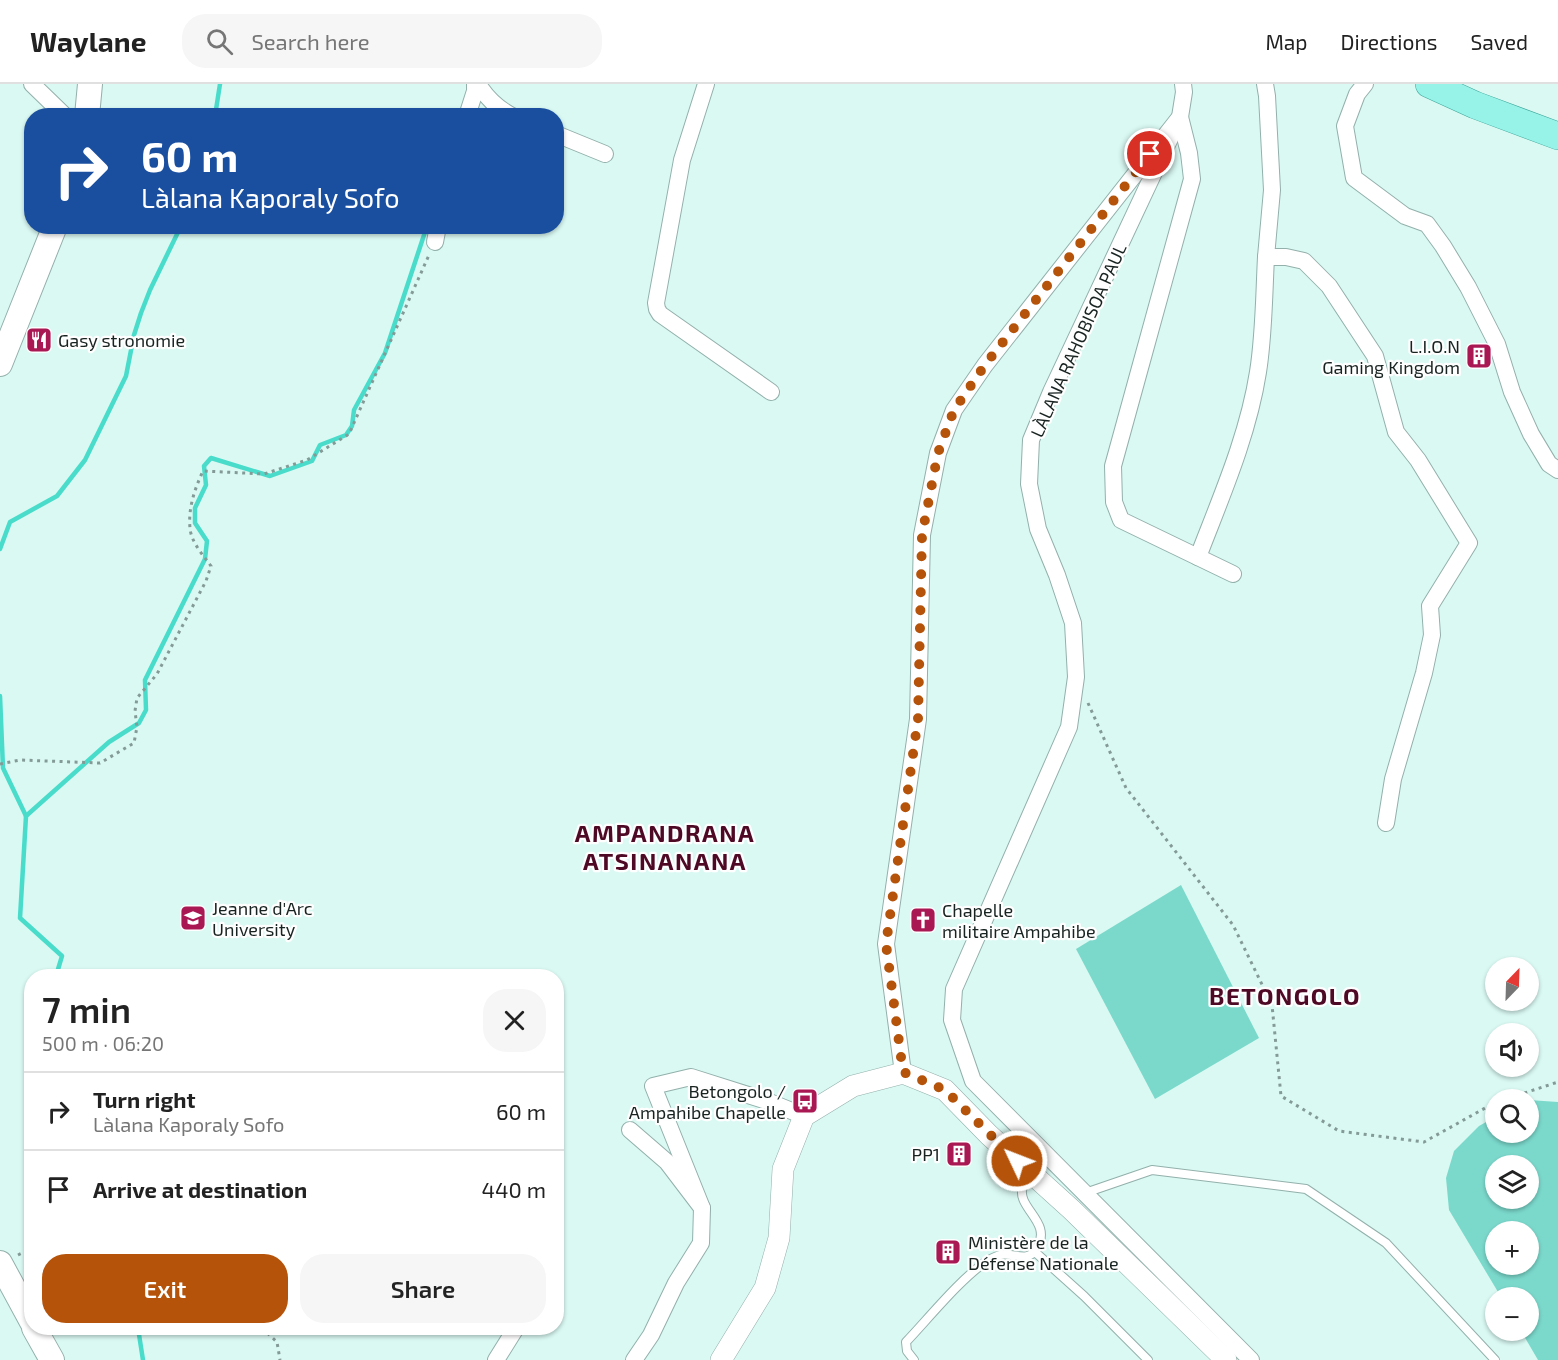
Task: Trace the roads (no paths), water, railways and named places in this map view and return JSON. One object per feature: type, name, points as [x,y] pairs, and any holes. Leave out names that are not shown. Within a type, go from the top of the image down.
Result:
[{"type":"main road","points":[[88,108],[90,84]]},
{"type":"main road","points":[[1428,84],[1475,105],[1558,136]]},
{"type":"main road","points":[[0,364],[52,234]]},
{"type":"main road","points":[[0,1263],[24,1307]]},
{"type":"main road","points":[[38,1335],[52,1360]]},
{"type":"street","points":[[32,84],[57,108]]},
{"type":"street","points":[[470,108],[476,84]]},
{"type":"street","points":[[476,84],[499,108]]},
{"type":"street","points":[[706,84],[682,159],[656,303],[657,309],[660,314],[771,392]]},
{"type":"street","points":[[1183,84],[1180,117],[1189,153],[1192,179],[1113,466],[1114,502],[1121,519],[1233,574]]},
{"type":"street","points":[[1198,557],[1251,409],[1258,371],[1272,190],[1265,84]]},
{"type":"street","points":[[1365,84],[1357,94],[1345,126],[1354,178],[1405,216],[1427,224],[1443,246],[1497,344],[1512,392],[1531,434],[1549,464],[1558,470]]},
{"type":"street","points":[[903,1072],[886,944],[918,719],[922,535],[938,453],[954,410],[985,365],[1180,117]]},
{"type":"street","name":"LÀLANA RAHOBISOA PAUL","points":[[1180,117],[1051,392],[1031,440],[1029,484],[1038,530],[1057,574],[1073,623],[1076,677],[1069,727],[954,989],[952,1020],[973,1082],[1251,1360]]},
{"type":"street","points":[[564,137],[605,153]]},
{"type":"street","points":[[1266,257],[1286,257],[1304,261],[1329,286],[1375,356],[1396,432],[1418,460],[1470,543],[1431,606],[1432,634],[1426,663],[1393,779],[1386,823]]},
{"type":"street","points":[[721,1360],[765,1288],[779,1238],[783,1169],[804,1116],[853,1086],[903,1072],[945,1090],[1226,1360]]},
{"type":"street","points":[[634,1360],[651,1335],[676,1283],[702,1243],[702,1208],[653,1086],[691,1077],[767,1101],[804,1116]]},
{"type":"street","points":[[630,1130],[667,1162],[702,1208]]},
{"type":"street","points":[[496,1360],[512,1335]]},
{"type":"lane","points":[[1085,1193],[1152,1170],[1306,1189],[1386,1243],[1495,1360]]},
{"type":"lane","points":[[914,1360],[907,1351],[906,1342],[964,1281],[987,1262],[1001,1255],[1026,1257],[1035,1252],[1041,1242],[1040,1225],[1022,1198],[1023,1186],[1031,1174]]},
{"type":"lane","points":[[1035,1252],[1084,1296],[1148,1360]]},
{"type":"waterway","points":[[216,108],[220,84]]},
{"type":"waterway","points":[[0,549],[10,522],[57,496],[85,460],[126,376],[141,313],[177,234]]},
{"type":"waterway","points":[[26,816],[109,742],[139,723],[146,710],[145,680],[205,559],[207,541],[195,523],[195,508],[206,485],[204,466],[211,458],[270,476],[312,461],[320,445],[346,435],[352,426],[354,410],[385,353],[424,234]]},
{"type":"waterway","points":[[0,696],[3,768],[26,816],[20,918],[62,956],[58,969]]},
{"type":"waterway","points":[[139,1335],[143,1360]]},
{"type":"place","name":"Gasy stronomie","points":[[39,340]]},
{"type":"place","name":"L.I.O.N Gaming Kingdom","points":[[1479,356]]},
{"type":"place","name":"Jeanne d'Arc University","points":[[193,918]]},
{"type":"place","name":"Chapelle militaire Ampahibe","points":[[923,920]]},
{"type":"place","name":"Betongolo / Ampahibe Chapelle","points":[[805,1101]]},
{"type":"place","name":"PP1","points":[[959,1154]]},
{"type":"place","name":"Ministère de la Défense Nationale","points":[[948,1252]]},
{"type":"district","name":"AMPANDRANA ATSINANANA","points":[[665,846]]},
{"type":"district","name":"BETONGOLO","points":[[1285,995]]}]
